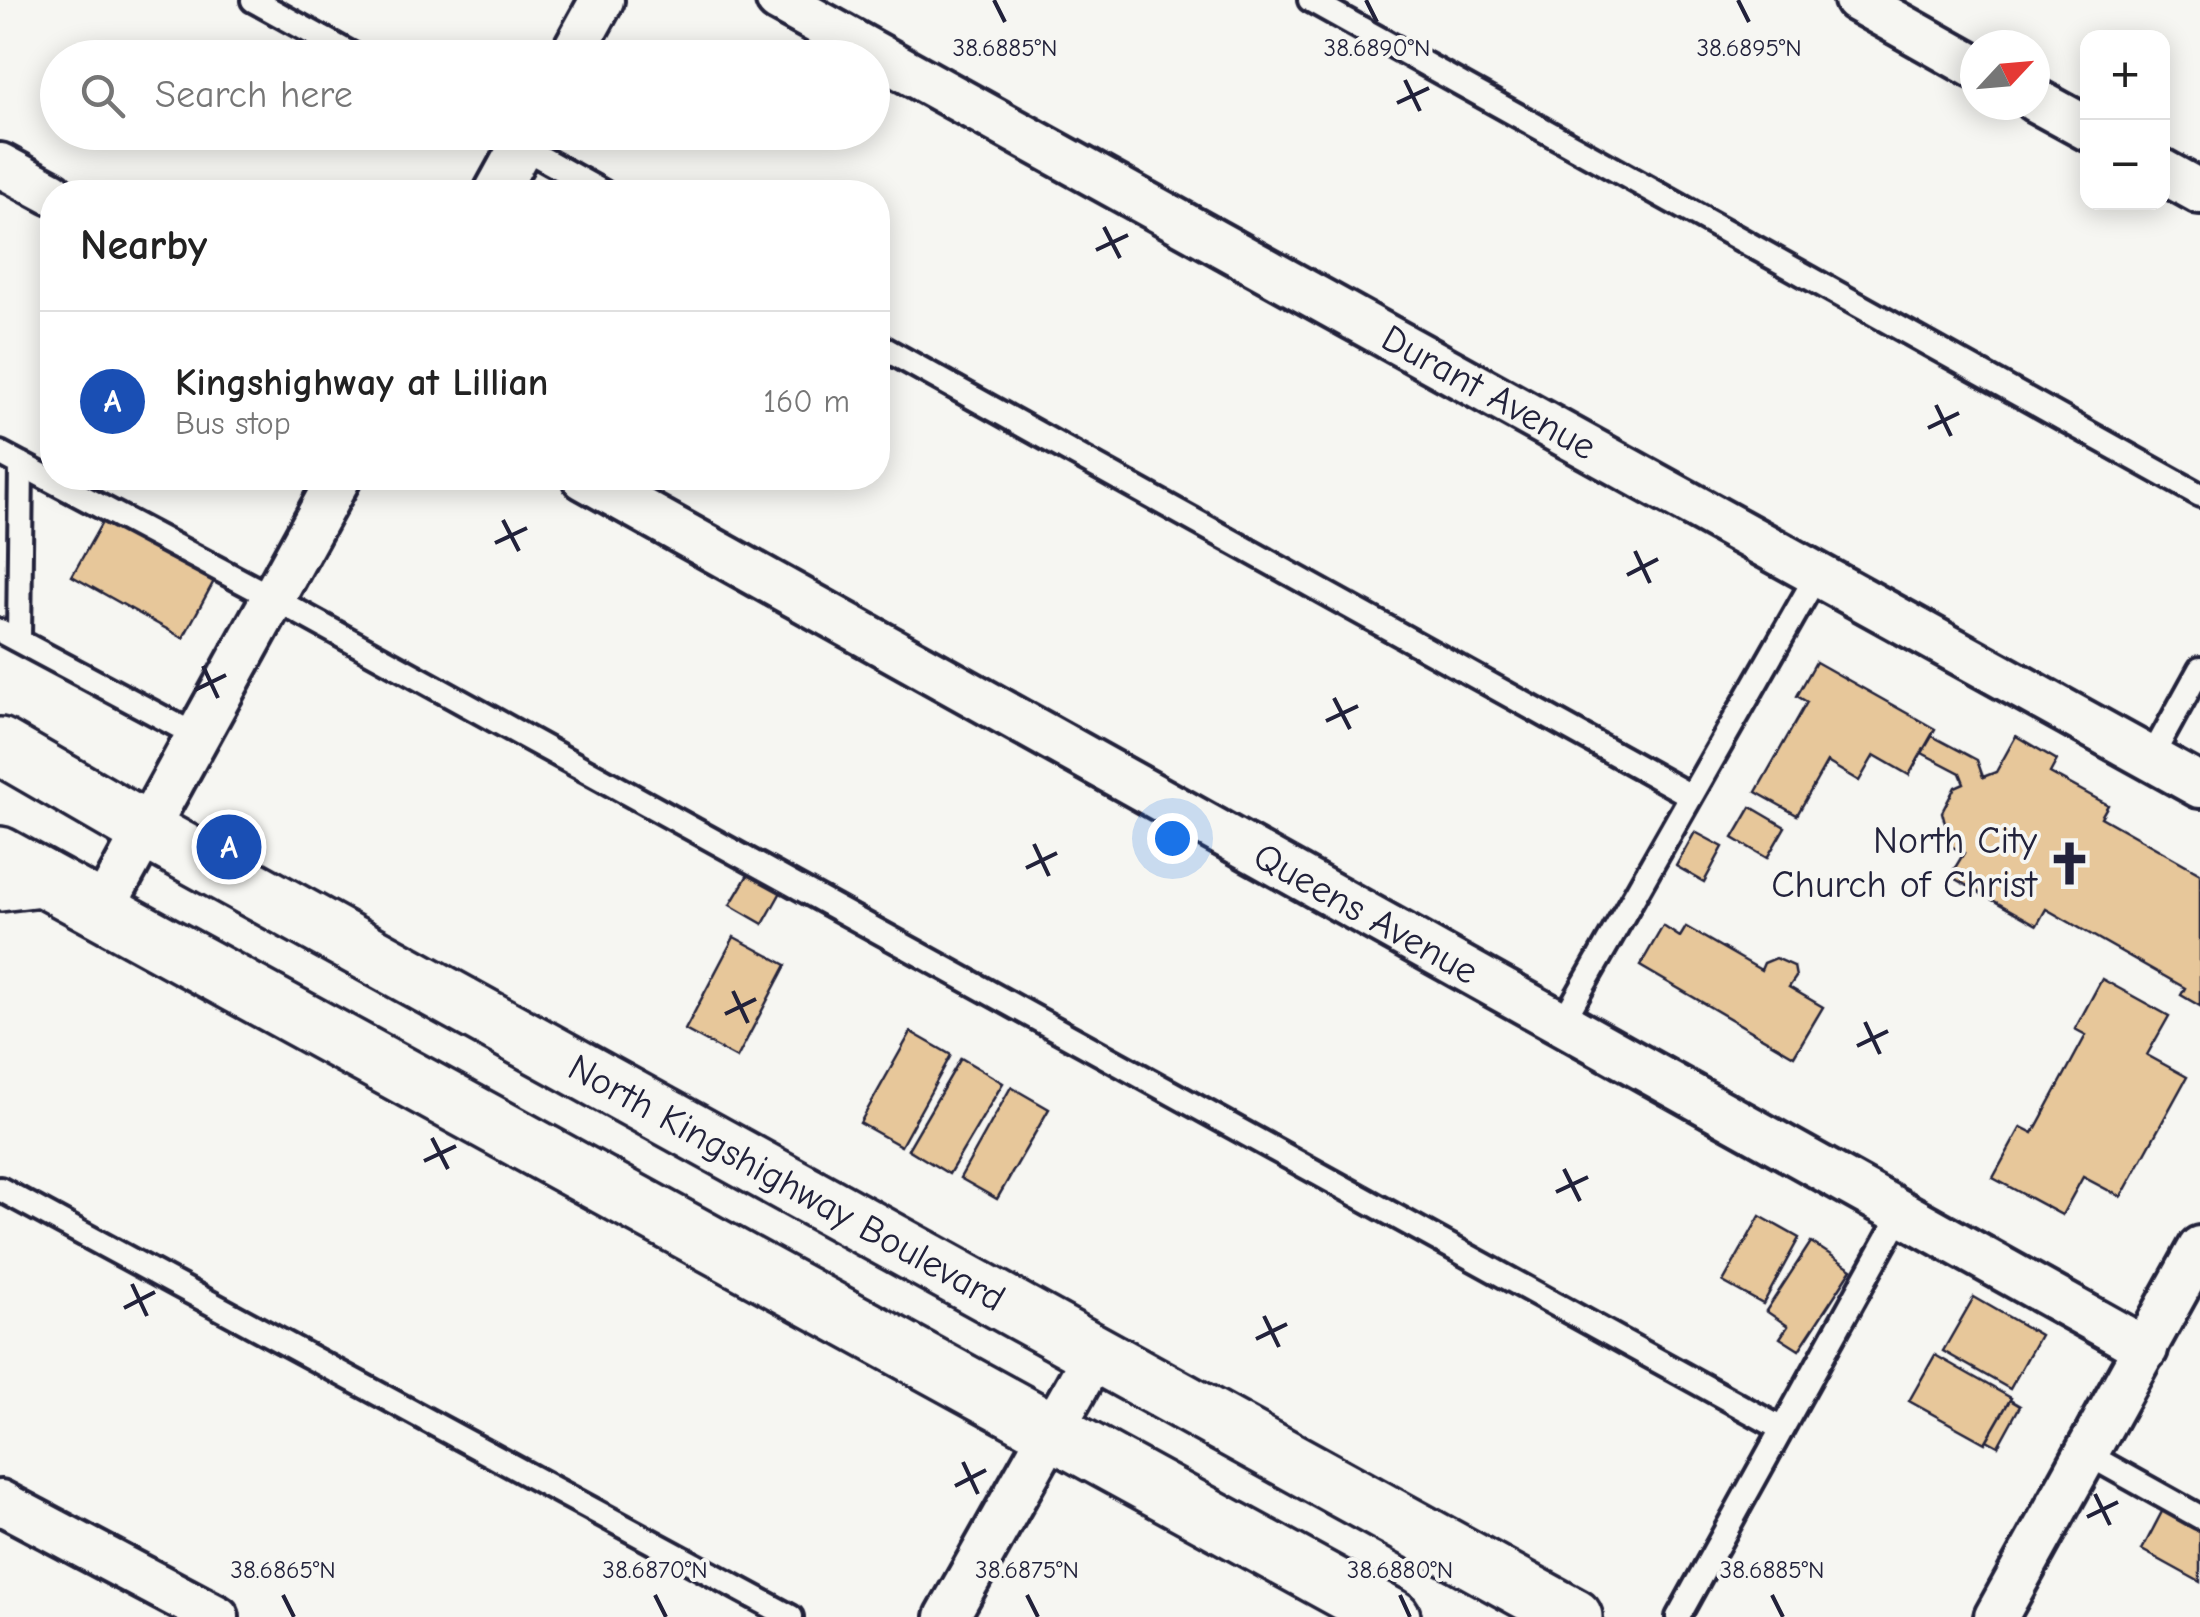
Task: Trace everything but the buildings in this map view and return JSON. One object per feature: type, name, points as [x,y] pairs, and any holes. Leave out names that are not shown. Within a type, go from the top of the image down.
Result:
[{"type":"main road","name":"North Kingshighway Boulevard","points":[[0,746],[145,830],[1574,1617]]},
{"type":"main road","points":[[14,872],[102,910],[1392,1617]]},
{"type":"street","points":[[580,40],[602,0]]},
{"type":"street","name":"Durant Avenue","points":[[778,0],[850,40]]},
{"type":"street","points":[[1856,0],[1960,58]]},
{"type":"street","name":"Durant Avenue","points":[[890,62],[2200,786]]},
{"type":"street","points":[[2050,108],[2080,125]]},
{"type":"street","points":[[500,180],[511,150]]},
{"type":"street","points":[[0,165],[40,186]]},
{"type":"street","points":[[2170,175],[2200,192]]},
{"type":"street","points":[[102,910],[332,490]]},
{"type":"street","name":"Queens Avenue","points":[[606,490],[2146,1349]]},
{"type":"street","points":[[1996,1617],[2200,1248]]},
{"type":"street","points":[[947,1617],[1095,1354]]},
{"type":"street","points":[[0,1502],[218,1617]]},
{"type":"lane","points":[[252,0],[325,40]]},
{"type":"lane","points":[[1310,0],[2200,495]]},
{"type":"lane","points":[[536,150],[584,180]]},
{"type":"lane","points":[[890,352],[1691,796]]},
{"type":"lane","points":[[40,475],[10,459],[10,635],[197,736]]},
{"type":"lane","points":[[69,490],[273,598],[1782,1429]]},
{"type":"lane","points":[[1562,1023],[1816,576]]},
{"type":"lane","points":[[2151,758],[2200,670]]},
{"type":"lane","points":[[0,1189],[790,1617]]},
{"type":"lane","points":[[1678,1617],[1902,1212]]},
{"type":"lane","points":[[2088,1454],[2200,1516]]},
{"type":"place","name":"Kingshighway at Lillian","points":[[229,847]]},
{"type":"place","name":"North City Church of Christ","points":[[2070,863]]}]
